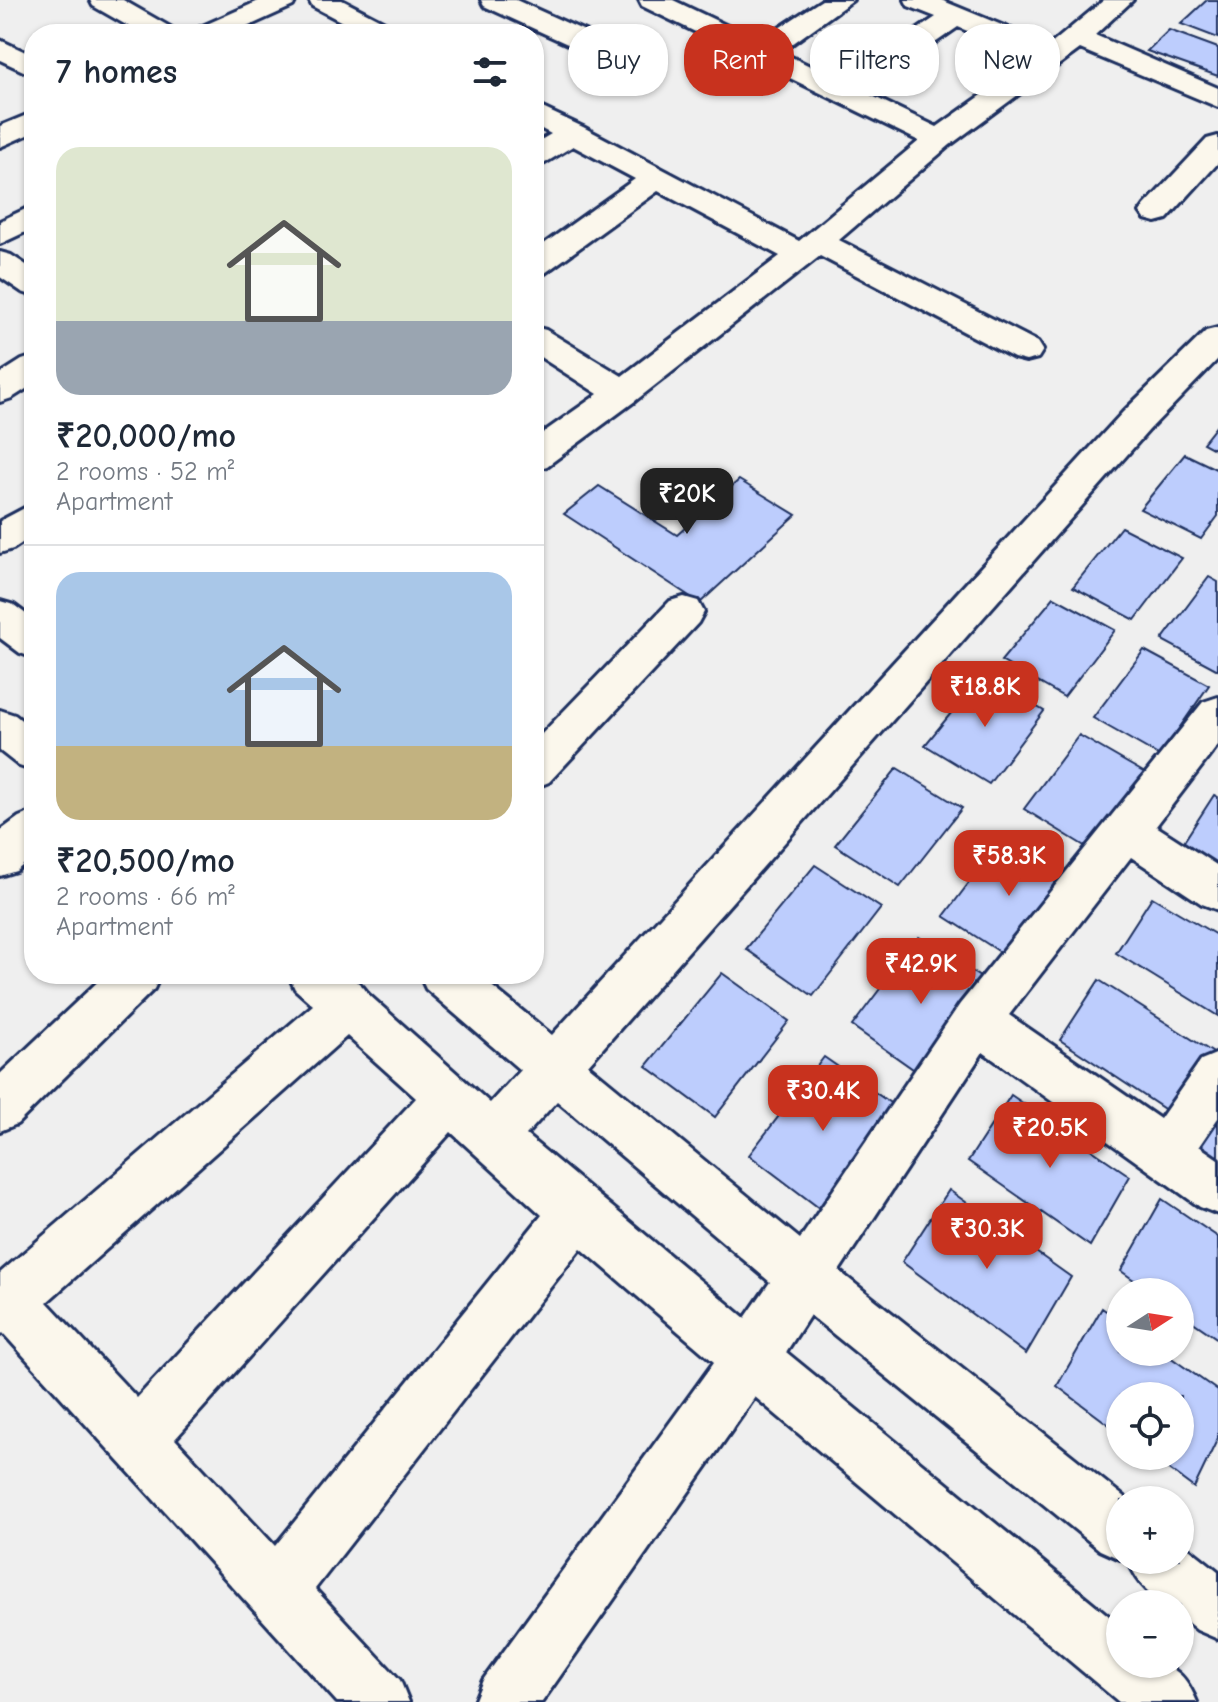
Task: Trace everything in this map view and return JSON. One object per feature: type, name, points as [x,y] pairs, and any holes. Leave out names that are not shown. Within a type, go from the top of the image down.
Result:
[{"type":"street","points":[[103,0],[145,24]]},
{"type":"street","points":[[230,24],[283,0]]},
{"type":"street","points":[[322,0],[367,24]]},
{"type":"street","points":[[494,0],[568,34]]},
{"type":"street","points":[[794,31],[840,0]]},
{"type":"street","points":[[919,0],[956,16],[1065,47],[1218,98]]},
{"type":"street","points":[[544,450],[623,393],[810,248],[939,139],[1065,47],[1120,0]]},
{"type":"street","points":[[673,3],[711,24]]},
{"type":"street","points":[[939,28],[956,16]]},
{"type":"street","points":[[0,48],[24,62]]},
{"type":"street","points":[[852,96],[939,139]]},
{"type":"street","points":[[544,118],[656,178],[1026,350]]},
{"type":"street","points":[[0,138],[24,126]]},
{"type":"street","points":[[544,151],[573,133]]},
{"type":"street","points":[[1156,212],[1218,145]]},
{"type":"street","points":[[544,259],[656,178]]},
{"type":"street","points":[[0,234],[24,221]]},
{"type":"street","points":[[0,262],[24,278]]},
{"type":"street","points":[[491,1138],[1136,421],[1218,339]]},
{"type":"street","points":[[544,344],[623,393]]},
{"type":"street","points":[[0,390],[24,374]]},
{"type":"street","points":[[0,539],[24,523]]},
{"type":"street","points":[[544,759],[684,612]]},
{"type":"street","points":[[0,616],[24,634]]},
{"type":"street","points":[[505,1702],[750,1358],[977,1020],[1218,714]]},
{"type":"street","points":[[0,727],[24,746]]},
{"type":"street","points":[[1126,830],[1218,890]]},
{"type":"street","points":[[0,857],[24,838]]},
{"type":"street","points":[[0,1107],[128,984]]},
{"type":"street","points":[[454,984],[805,1277],[1106,1519]]},
{"type":"street","points":[[378,1702],[137,1439],[5,1304],[330,989],[491,1138],[577,1212],[1166,1702]]},
{"type":"street","points":[[977,1020],[1218,1189]]},
{"type":"street","points":[[1166,1152],[1218,1076]]},
{"type":"street","points":[[137,1439],[450,1097]]},
{"type":"street","points":[[276,1591],[577,1212]]},
{"type":"street","points":[[1174,1574],[1218,1609]]},
{"type":"building","points":[[1207,0],[1218,0],[1218,38],[1181,24]]},
{"type":"building","points":[[1169,30],[1218,48],[1218,76],[1147,51]]},
{"type":"building","points":[[1218,424],[1218,451],[1203,443]]},
{"type":"building","points":[[1185,454],[1218,470],[1218,516],[1201,539],[1140,509]]},
{"type":"building","points":[[739,480],[796,515],[700,603],[564,514],[599,486],[677,535]]},
{"type":"building","points":[[1121,527],[1182,558],[1135,620],[1073,587]]},
{"type":"building","points":[[1209,577],[1218,582],[1218,670],[1162,640]]},
{"type":"building","points":[[1054,597],[1115,630],[1064,697],[1001,661]]},
{"type":"building","points":[[1144,650],[1209,685],[1160,756],[1093,718]]},
{"type":"building","points":[[982,675],[1044,711],[989,784],[925,745]]},
{"type":"building","points":[[1079,735],[1145,773],[1091,850],[1024,809]]},
{"type":"building","points":[[897,768],[962,808],[900,887],[835,845]]},
{"type":"building","points":[[1214,795],[1218,797],[1218,867],[1181,846]]},
{"type":"building","points":[[1005,835],[1073,877],[1014,961],[944,916]]},
{"type":"building","points":[[815,865],[881,908],[813,996],[746,949]]},
{"type":"building","points":[[1152,897],[1218,936],[1218,1016],[1116,953]]},
{"type":"building","points":[[919,937],[989,983],[923,1076],[852,1026]]},
{"type":"building","points":[[722,973],[789,1021],[715,1117],[646,1066]]},
{"type":"building","points":[[1099,980],[1215,1054],[1178,1118],[1060,1040]]},
{"type":"building","points":[[824,1057],[896,1107],[823,1211],[749,1155]]},
{"type":"building","points":[[1011,1095],[1130,1176],[1090,1246],[968,1161]]},
{"type":"building","points":[[1218,1111],[1218,1158],[1199,1145]]},
{"type":"building","points":[[949,1190],[1071,1277],[1026,1354],[902,1262]]},
{"type":"building","points":[[1162,1199],[1218,1237],[1218,1339],[1194,1323],[1194,1278],[1131,1278],[1121,1271]]},
{"type":"building","points":[[1102,1308],[1106,1311],[1106,1366],[1183,1366],[1218,1391],[1218,1438],[1194,1488],[1170,1470],[1194,1470],[1194,1382],[1106,1382],[1106,1423],[1057,1386]]}]
